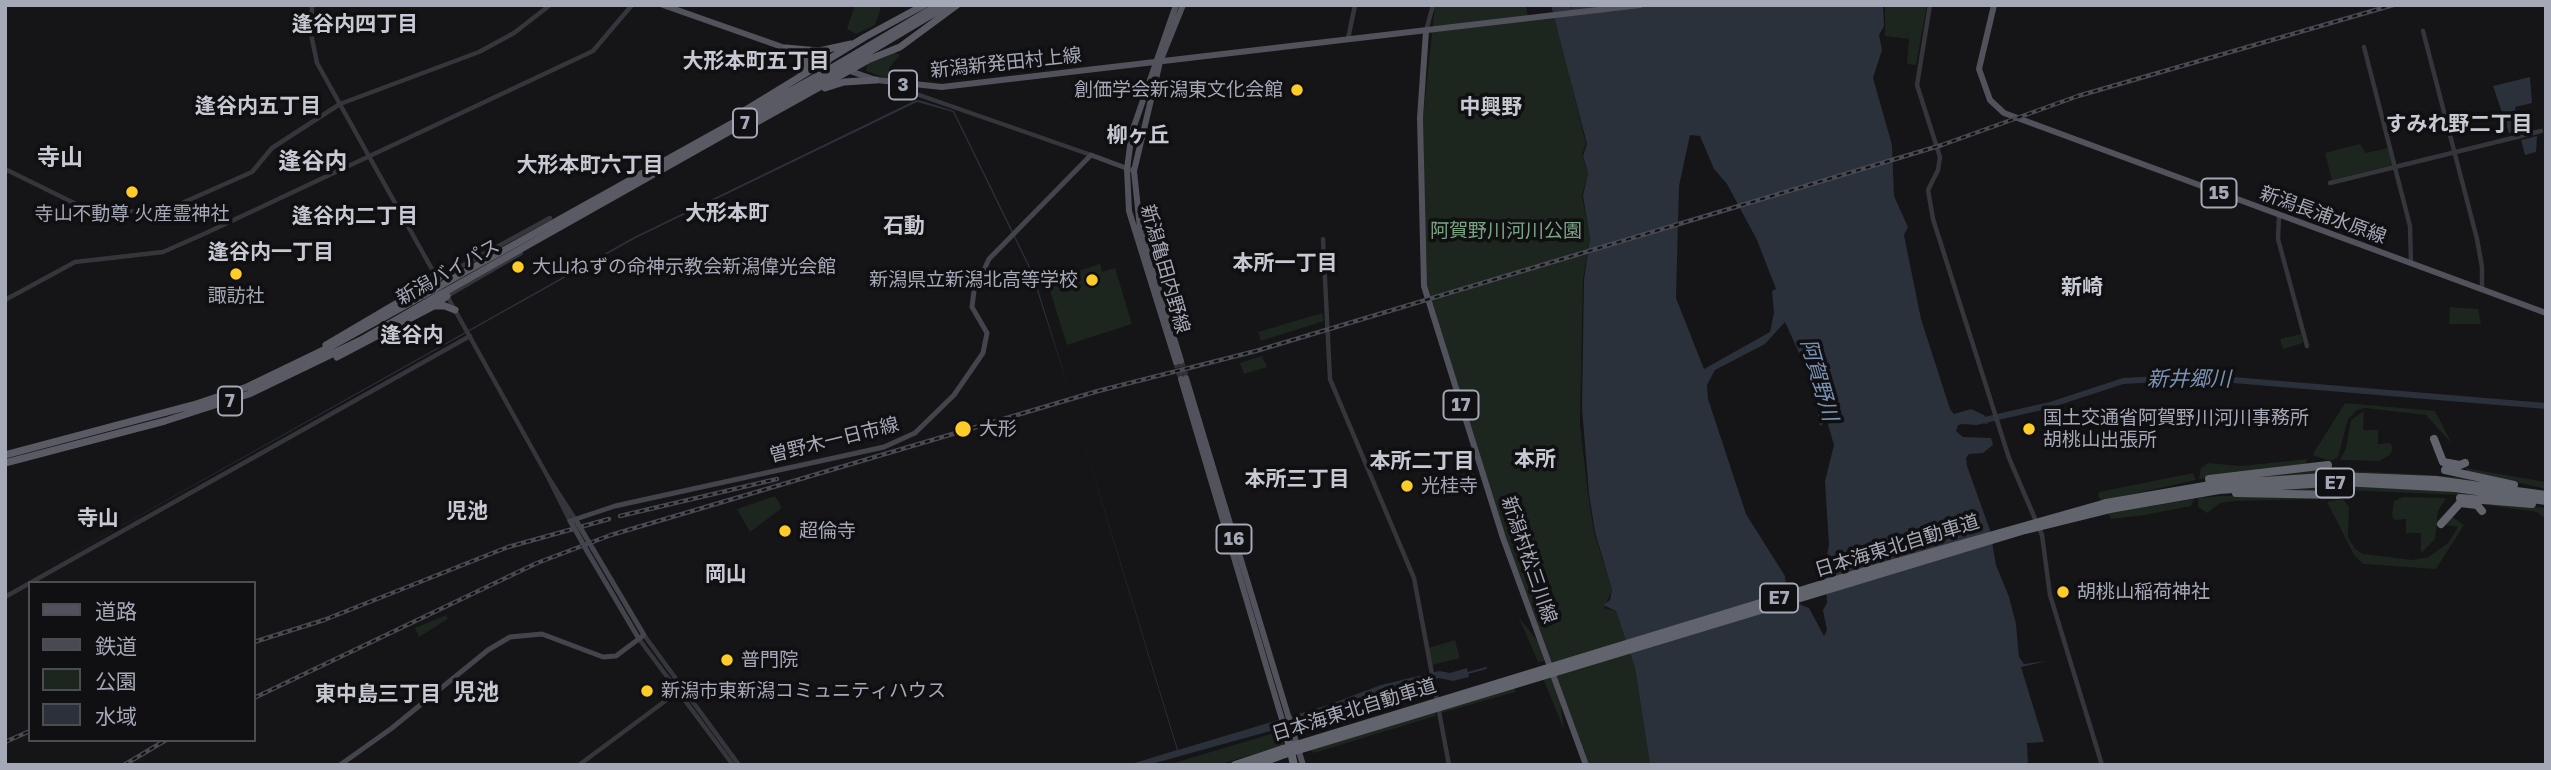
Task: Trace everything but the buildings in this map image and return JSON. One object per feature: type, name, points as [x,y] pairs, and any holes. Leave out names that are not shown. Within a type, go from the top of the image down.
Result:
[{"type":"highway","points":[[772,94],[924,5]]},
{"type":"highway","name":"7","points":[[845,67],[938,5]]},
{"type":"highway","name":"7","points":[[892,37],[948,5]]},
{"type":"highway","points":[[688,152],[845,67],[900,47],[957,5]]},
{"type":"highway","points":[[786,48],[829,50],[859,41]]},
{"type":"highway","points":[[688,152],[806,71],[807,59],[803,54]]},
{"type":"highway","name":"新潟バイパス","points":[[5,463],[196,412],[286,378],[845,67]]},
{"type":"highway","points":[[804,90],[844,82],[876,80]]},
{"type":"highway","points":[[293,366],[436,277]]},
{"type":"highway","points":[[435,306],[444,290]]},
{"type":"highway","name":"新潟バイパス","points":[[5,455],[214,398],[293,366],[444,290]]},
{"type":"highway","points":[[286,378],[312,370],[435,306],[455,310]]},
{"type":"highway","points":[[2434,439],[2443,462],[2460,465],[2465,463]]},
{"type":"highway","points":[[2127,502],[2205,480],[2328,465]]},
{"type":"highway","points":[[2445,470],[2546,494]]},
{"type":"highway","name":"日本海東北自動車道","points":[[1235,765],[1256,761],[1855,574],[2127,502],[2241,481],[2339,476],[2426,479],[2546,494]]},
{"type":"highway","name":"日本海東北自動車道","points":[[2127,502],[2219,490],[2342,482],[2455,488],[2546,503]]},
{"type":"highway","points":[[2127,502],[2224,493],[2338,495]]},
{"type":"highway","points":[[2460,498],[2546,503]]},
{"type":"highway","points":[[2441,524],[2460,503],[2477,505],[2482,511]]},
{"type":"highway","points":[[1288,739],[1295,765]]},
{"type":"highway","points":[[1228,765],[1256,761]]},
{"type":"main road","name":"新潟新発田村上線","points":[[663,5],[876,80],[892,83],[942,87],[1158,62]]},
{"type":"main road","points":[[1158,62],[1176,5]]},
{"type":"main road","points":[[1158,62],[1183,5]]},
{"type":"main road","name":"3","points":[[1158,62],[1640,5]]},
{"type":"main road","name":"新潟長浦水原線","points":[[1994,5],[1979,69],[1990,100],[2004,113],[2546,313]]},
{"type":"main road","name":"新潟村松三川線","points":[[1430,31],[1420,118],[1423,286],[1503,538],[1586,765]]},
{"type":"main road","name":"新潟亀田内野線","points":[[1158,62],[1130,170],[1140,228],[1178,361]]},
{"type":"main road","points":[[1091,155],[1130,170]]},
{"type":"main road","name":"曽野木一日市線","points":[[574,521],[635,501],[884,447],[915,433],[954,395],[983,353],[987,333],[972,307],[974,291],[989,259],[1091,155]]},
{"type":"main road","name":"16","points":[[1183,378],[1288,727],[1303,765]]},
{"type":"main road","points":[[340,765],[510,637],[542,634],[603,657],[616,656],[641,637],[574,521]]},
{"type":"main road","name":"16","points":[[1288,727],[1288,739]]},
{"type":"street","points":[[312,5],[313,48],[317,63],[574,521]]},
{"type":"street","points":[[5,169],[78,205],[155,213],[252,172],[272,148],[340,104],[479,52],[514,33],[550,5]]},
{"type":"street","points":[[5,300],[75,262],[167,250],[593,51],[632,5]]},
{"type":"street","points":[[1348,40],[1355,5]]},
{"type":"street","points":[[1430,31],[1433,5]]},
{"type":"street","points":[[1930,5],[1917,85],[1940,157],[1938,170],[1928,190],[1933,219],[2008,458],[2042,535],[2050,595],[2102,765]]},
{"type":"street","points":[[2423,32],[2482,267],[2482,290]]},
{"type":"street","points":[[2364,47],[2412,238],[2411,264]]},
{"type":"street","points":[[892,83],[902,89],[1091,155]]},
{"type":"street","points":[[2330,183],[2541,131]]},
{"type":"street","points":[[2279,216],[2278,239],[2307,346]]},
{"type":"street","points":[[402,295],[550,218]]},
{"type":"street","points":[[1323,239],[1330,379],[1414,578],[1448,765]]},
{"type":"street","points":[[444,290],[521,253]]},
{"type":"street","points":[[34,581],[470,336]]},
{"type":"street","points":[[5,597],[28,584]]},
{"type":"street","points":[[641,637],[739,765]]},
{"type":"street","points":[[579,765],[681,690]]},
{"type":"street","points":[[681,690],[733,765]]},
{"type":"green space","points":[[855,5],[882,5],[875,25],[856,34],[847,29]]},
{"type":"green space","name":"阿賀野川河川公園","points":[[1435,5],[1526,5],[1528,17],[1553,14],[1562,44],[1586,144],[1582,155],[1588,173],[1582,196],[1590,237],[1583,280],[1580,424],[1588,494],[1594,532],[1612,590],[1604,608],[1616,611],[1635,668],[1650,765],[1589,765],[1501,525],[1425,287],[1423,117]]},
{"type":"green space","points":[[1885,5],[1927,5],[1916,65],[1907,64],[1909,39],[1885,36]]},
{"type":"green space","points":[[894,52],[900,55],[889,68],[890,74],[895,75],[893,81],[866,71],[868,62]]},
{"type":"green space","points":[[2360,144],[2366,153],[2388,148],[2392,165],[2332,180],[2325,153]]},
{"type":"green space","points":[[1100,264],[1102,272],[1115,268],[1132,324],[1067,345],[1047,281]]},
{"type":"green space","points":[[2450,307],[2478,309],[2481,324],[2449,324]]},
{"type":"green space","points":[[1322,313],[1324,321],[1261,341],[1258,332]]},
{"type":"green space","points":[[2301,334],[2303,343],[2283,349],[2280,339]]},
{"type":"green space","points":[[1262,356],[1267,367],[1244,374],[1240,363]]},
{"type":"green space","points":[[2345,403],[2435,411],[2452,444],[2426,415],[2365,408],[2357,410],[2348,419],[2338,457],[2331,461],[2315,456],[2313,454]]},
{"type":"green space","points":[[2364,411],[2363,430],[2378,430],[2378,444],[2390,443],[2393,448],[2390,455],[2379,461],[2340,460],[2346,448],[2351,420]]},
{"type":"green space","points":[[2308,459],[2305,464],[2199,479],[2201,468],[2208,463],[2241,466]]},
{"type":"green space","points":[[2465,468],[2546,482],[2546,489],[2467,471]]},
{"type":"green space","points":[[1473,471],[1476,480],[1446,489],[1444,480]]},
{"type":"green space","points":[[2302,471],[2351,471],[2416,474],[2470,478],[2502,484],[2353,472],[2226,479]]},
{"type":"green space","points":[[2193,473],[2196,480],[2101,501],[2098,495],[2099,492]]},
{"type":"green space","points":[[2331,485],[2449,491],[2483,496],[2319,489],[2320,492],[2245,490]]},
{"type":"green space","points":[[775,496],[782,508],[750,532],[737,509]]},
{"type":"green space","points":[[2322,496],[2323,499],[2236,501],[2220,503],[2207,513],[2198,507],[2198,498]]},
{"type":"green space","points":[[2403,497],[2446,498],[2438,511],[2435,539],[2421,553],[2421,533],[2406,533],[2406,519],[2394,520],[2392,515],[2394,501]]},
{"type":"green space","points":[[2194,499],[2191,506],[2145,515],[2111,519],[2108,513]]},
{"type":"green space","points":[[2343,499],[2349,507],[2348,537],[2355,549],[2363,554],[2413,560],[2428,557],[2448,543],[2458,527],[2445,525],[2451,516],[2464,525],[2436,569],[2363,564],[2354,555],[2327,502]]},
{"type":"green space","points":[[2481,501],[2546,508],[2546,519],[2537,512],[2479,504]]},
{"type":"green space","points":[[446,615],[448,619],[419,637],[415,628]]},
{"type":"green space","points":[[1518,616],[1539,643],[1545,661],[1538,662]]},
{"type":"green space","points":[[1455,640],[1460,658],[1432,665],[1428,648]]},
{"type":"green space","points":[[1551,676],[1559,693],[1564,730],[1543,678]]},
{"type":"green space","points":[[1515,687],[1515,692],[1441,713],[1441,710]]},
{"type":"green space","points":[[1435,712],[1436,716],[1314,753],[1310,750]]},
{"type":"green space","points":[[1281,731],[1284,745],[1218,765],[1167,765]]},
{"type":"water","name":"阿賀野川","points":[[1551,5],[1569,5],[1571,9],[1572,5],[1883,5],[1884,26],[1879,35],[1882,50],[1873,78],[1892,145],[1894,196],[1908,227],[1904,235],[1921,319],[1950,409],[1954,414],[1971,409],[1984,415],[1988,424],[1972,421],[1958,425],[1956,431],[1963,437],[1991,438],[1993,445],[1983,453],[1969,454],[1966,458],[1967,466],[1990,530],[1996,565],[2009,597],[2016,624],[2019,657],[2024,664],[2047,661],[2021,667],[2044,742],[2027,743],[2028,765],[1650,765],[1635,668],[1616,611],[1603,605],[1610,600],[1612,590],[1595,532],[1589,494],[1582,408],[1584,280],[1590,238],[1583,196],[1588,173],[1583,156],[1587,144]],"holes":[[[1690,135],[1700,136],[1714,169],[1727,184],[1757,240],[1776,289],[1772,291],[1774,313],[1770,332],[1704,369],[1676,298],[1679,186]],[[1785,322],[1823,406],[1818,415],[1820,426],[1827,421],[1834,445],[1825,481],[1829,545],[1825,575],[1827,603],[1823,610],[1827,630],[1824,636],[1809,608],[1801,605],[1786,587],[1785,576],[1746,514],[1708,399],[1707,385],[1715,370],[1765,344]]]},
{"type":"water","points":[[2530,77],[2532,103],[2515,107],[2520,129],[2509,133],[2493,86]]},
{"type":"water","points":[[916,100],[954,111],[1033,273],[1070,393],[1031,272],[953,112],[917,102],[636,238],[5,591],[634,237]]},
{"type":"water","points":[[2537,136],[2536,152],[2525,155],[2521,140]]},
{"type":"water","points":[[1072,404],[1178,750],[1328,705],[1381,685],[1439,671],[1450,673],[1467,668],[1469,677],[1453,681],[1439,678],[1299,723],[1148,765],[1128,765],[1177,750]]},
{"type":"waterway","name":"新井郷川","points":[[1962,421],[1976,422],[2050,405],[2123,381],[2197,377],[2546,406]]},
{"type":"waterway","points":[[1468,673],[1486,668]]},
{"type":"tunnel","points":[[1181,361],[1186,378]]},
{"type":"tunnel","points":[[1176,362],[1181,379]]},
{"type":"railway","points":[[256,697],[537,563],[611,535],[1098,391],[1256,351],[1942,145],[2078,96],[2393,5]]},
{"type":"railway","points":[[620,516],[777,479]]},
{"type":"railway","points":[[256,641],[324,620],[508,547],[609,519]]},
{"type":"railway","points":[[5,742],[28,732]]},
{"type":"railway","points":[[124,765],[163,742]]},
{"type":"place","name":"創価学会新潟東文化会館","points":[[1297,90]]},
{"type":"place","name":"寺山不動尊 火産霊神社","points":[[132,192]]},
{"type":"place","name":"大山ねずの命神示教会新潟偉光会館","points":[[518,267]]},
{"type":"place","name":"諏訪社","points":[[236,274]]},
{"type":"place","name":"新潟県立新潟北高等学校","points":[[1092,280]]},
{"type":"place","name":"大形","points":[[963,429]]},
{"type":"place","name":"国土交通省阿賀野川河川事務所 胡桃山出張所","points":[[2029,429]]},
{"type":"place","name":"光桂寺","points":[[1407,486]]},
{"type":"place","name":"超倫寺","points":[[785,531]]},
{"type":"place","name":"胡桃山稲荷神社","points":[[2063,592]]},
{"type":"place","name":"普門院","points":[[727,660]]},
{"type":"place","name":"新潟市東新潟コミュニティハウス","points":[[647,691]]},
{"type":"district","name":"逢谷内四丁目","points":[[355,24]]},
{"type":"district","name":"大形本町五丁目","points":[[756,61]]},
{"type":"district","name":"逢谷内五丁目","points":[[258,106]]},
{"type":"district","name":"中興野","points":[[1491,107]]},
{"type":"district","name":"すみれ野二丁目","points":[[2459,124]]},
{"type":"district","name":"柳ヶ丘","points":[[1138,135]]},
{"type":"district","name":"寺山","points":[[60,158]]},
{"type":"district","name":"逢谷内","points":[[313,162]]},
{"type":"district","name":"大形本町六丁目","points":[[590,165]]},
{"type":"district","name":"大形本町","points":[[727,213]]},
{"type":"district","name":"逢谷内二丁目","points":[[355,216]]},
{"type":"district","name":"石動","points":[[904,226]]},
{"type":"district","name":"逢谷内一丁目","points":[[271,252]]},
{"type":"district","name":"本所一丁目","points":[[1285,263]]},
{"type":"district","name":"新崎","points":[[2082,287]]},
{"type":"district","name":"逢谷内","points":[[412,335]]},
{"type":"district","name":"本所","points":[[1535,459]]},
{"type":"district","name":"本所二丁目","points":[[1422,461]]},
{"type":"district","name":"本所三丁目","points":[[1297,479]]},
{"type":"district","name":"児池","points":[[467,511]]},
{"type":"district","name":"寺山","points":[[98,518]]},
{"type":"district","name":"岡山","points":[[726,574]]},
{"type":"district","name":"児池","points":[[476,693]]},
{"type":"district","name":"東中島三丁目","points":[[378,694]]}]
